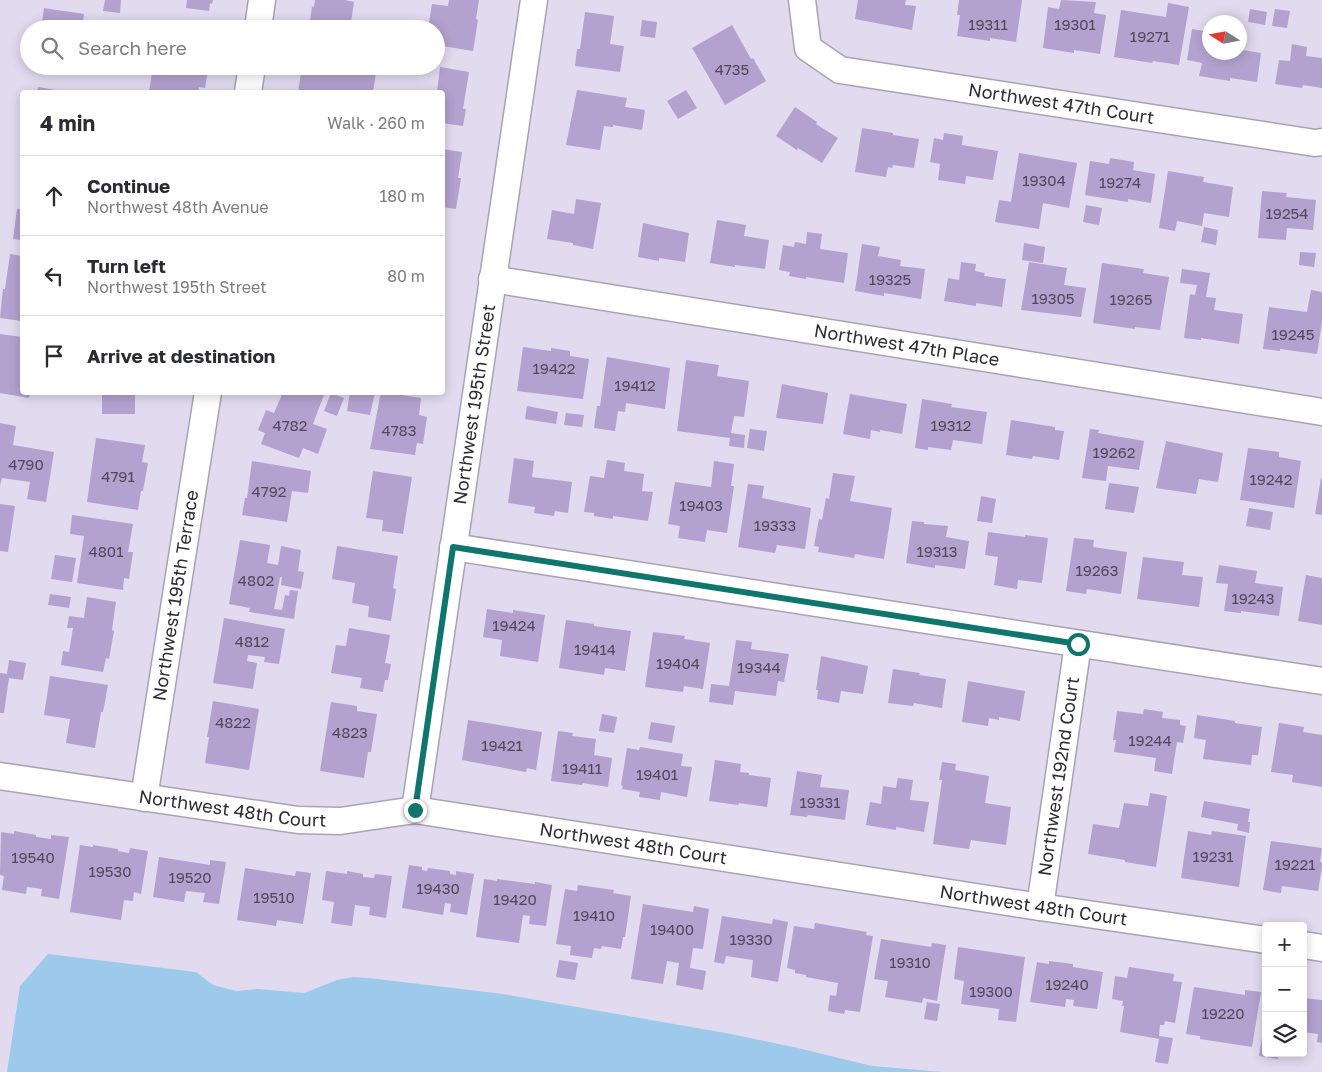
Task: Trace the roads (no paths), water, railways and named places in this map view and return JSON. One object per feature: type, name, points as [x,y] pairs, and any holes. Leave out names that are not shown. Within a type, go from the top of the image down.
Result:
[{"type":"street","points":[[259,20],[262,0]]},
{"type":"street","name":"Northwest 195th Street","points":[[415,810],[534,0]]},
{"type":"street","name":"Northwest 47th Court","points":[[802,0],[808,48],[840,70],[1314,143],[1322,142]]},
{"type":"street","points":[[248,90],[251,75]]},
{"type":"street","name":"Northwest 47th Place","points":[[492,279],[1322,412]]},
{"type":"street","name":"Northwest 195th Terrace","points":[[144,798],[208,395]]},
{"type":"street","points":[[453,547],[1322,681]]},
{"type":"street","name":"Northwest 192nd Court","points":[[1040,907],[1078,644]]},
{"type":"street","name":"Northwest 48th Court","points":[[0,776],[298,820],[340,821],[415,810],[1262,939]]},
{"type":"street","points":[[1307,946],[1322,948]]},
{"type":"water","points":[[48,954],[196,972],[213,985],[236,991],[258,989],[304,993],[337,980],[353,977],[503,994],[731,1034],[872,1066],[943,1072],[7,1072],[20,986]]}]
